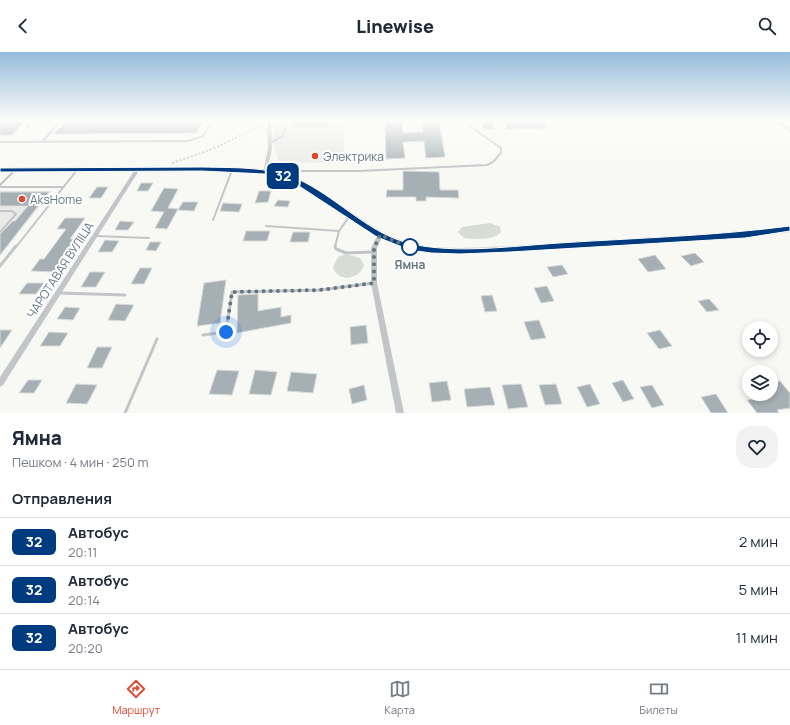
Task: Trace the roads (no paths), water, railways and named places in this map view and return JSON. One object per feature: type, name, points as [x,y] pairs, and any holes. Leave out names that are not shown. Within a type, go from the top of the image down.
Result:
[{"type":"street","points":[[264,172],[269,156],[270,138]]},
{"type":"street","points":[[0,170],[138,169],[232,170],[264,172],[279,175],[302,184],[380,235],[410,247],[431,250],[460,251],[745,235],[790,229]]},
{"type":"street","name":"ЧАРОТАВАЯ ВУЛІЦА","points":[[0,383],[138,169]]},
{"type":"street","points":[[380,235],[374,252],[374,283],[400,413]]},
{"type":"lane","points":[[42,142],[46,138]]},
{"type":"lane","points":[[0,142],[188,141],[199,140],[202,138]]},
{"type":"lane","points":[[270,143],[276,142],[281,138]]},
{"type":"lane","points":[[279,175],[290,170],[359,171],[487,165],[493,162],[501,153],[501,148],[486,138]]},
{"type":"lane","points":[[0,266],[77,169]]},
{"type":"lane","points":[[0,186],[15,170]]},
{"type":"lane","points":[[212,220],[232,170]]},
{"type":"lane","points":[[0,186],[63,187]]},
{"type":"lane","points":[[0,211],[12,211],[16,214],[0,232]]},
{"type":"lane","points":[[350,216],[339,231],[335,246],[336,249],[346,253],[374,252]]},
{"type":"lane","points":[[266,226],[339,231]]},
{"type":"lane","points":[[95,236],[149,238]]},
{"type":"lane","points":[[203,335],[226,332],[232,292],[320,290],[374,283]]},
{"type":"lane","points":[[58,293],[125,295]]},
{"type":"lane","points":[[125,413],[157,339]]},
{"type":"place","name":"Электрика","points":[[315,156]]},
{"type":"place","name":"AksHome","points":[[22,199]]},
{"type":"place","name":"Ямна","points":[[410,247]]}]
